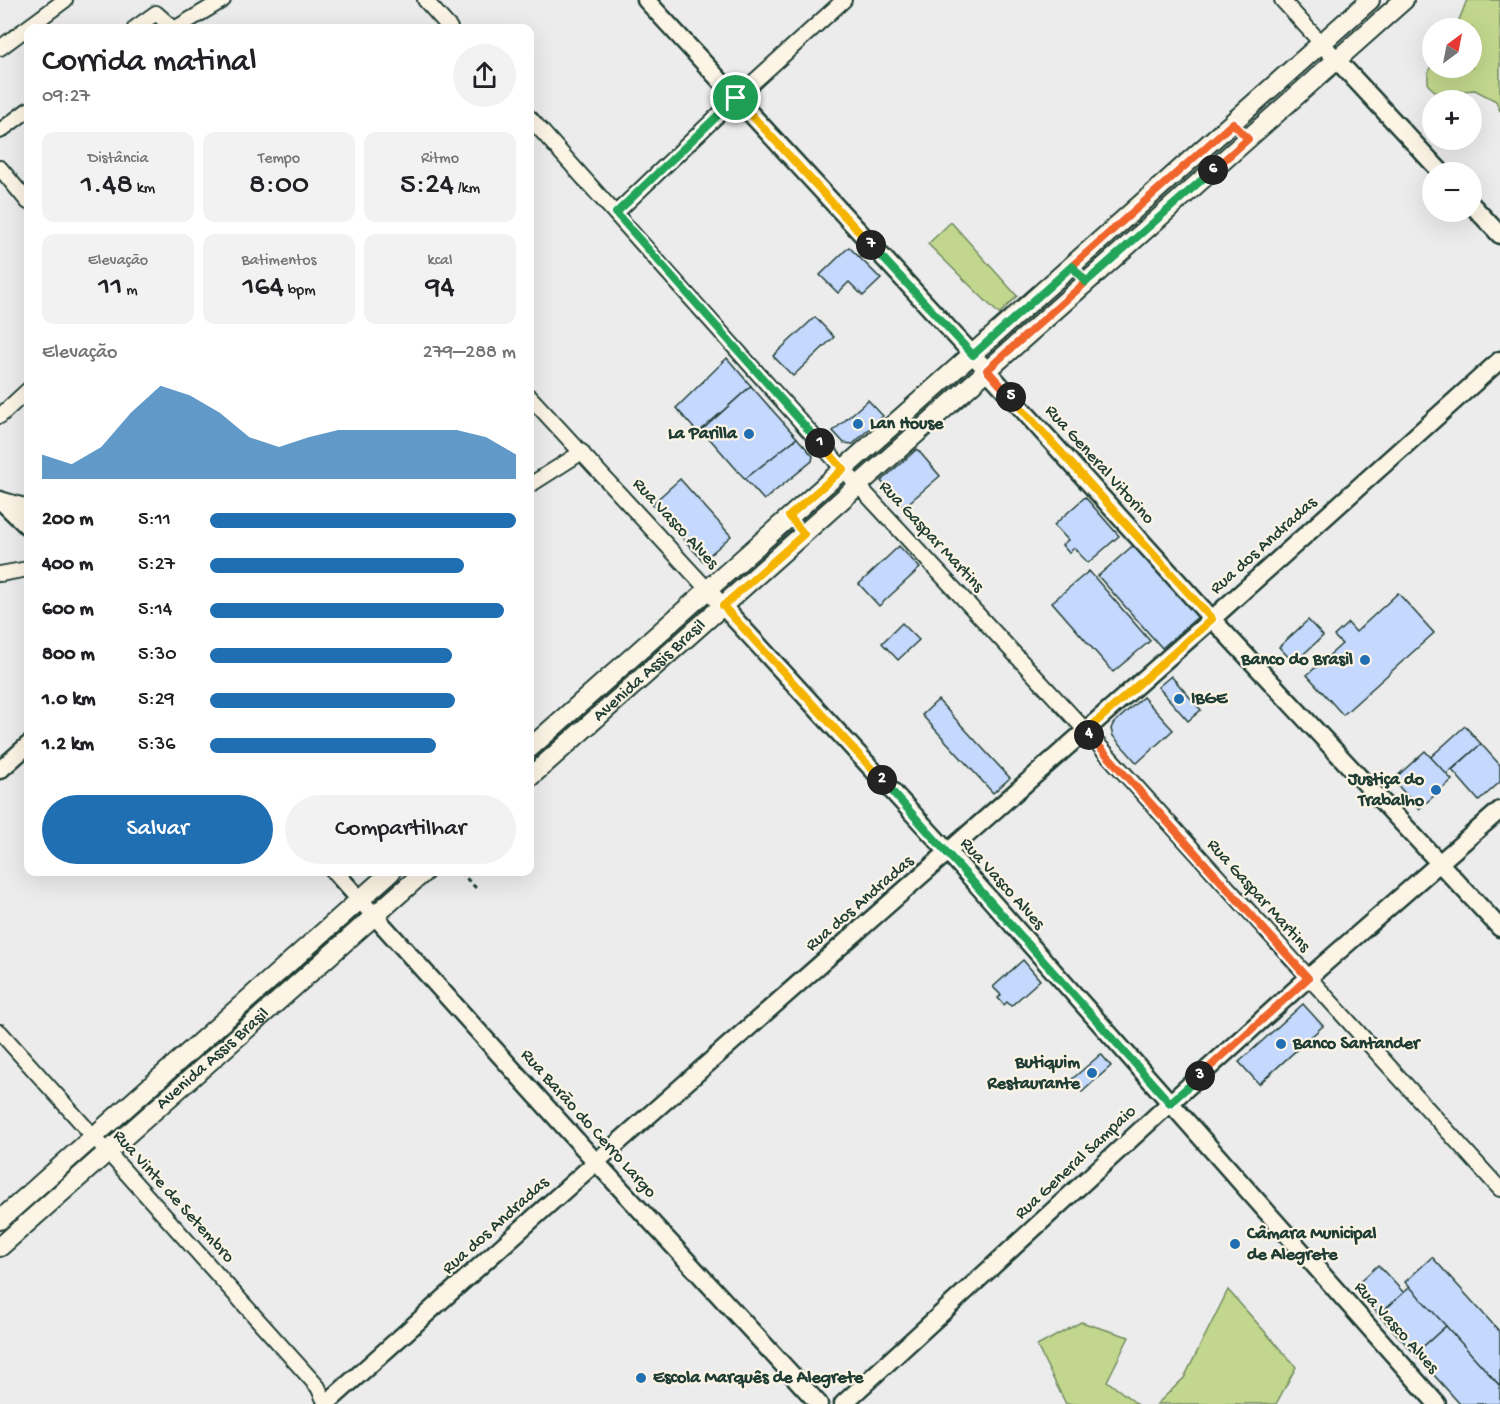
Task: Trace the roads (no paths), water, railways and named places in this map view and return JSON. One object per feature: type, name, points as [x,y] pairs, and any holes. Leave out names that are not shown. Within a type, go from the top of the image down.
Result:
[{"type":"main road","name":"Avenida Assis Brasil","points":[[534,744],[1370,0]]},
{"type":"main road","name":"Avenida Assis Brasil","points":[[534,773],[1404,0]]},
{"type":"main road","points":[[1276,85],[1290,101]]},
{"type":"main road","points":[[1233,123],[1248,139]]},
{"type":"main road","points":[[1072,266],[1086,282]]},
{"type":"main road","points":[[789,516],[804,534]]},
{"type":"main road","name":"Avenida Assis Brasil","points":[[0,1220],[387,876]]},
{"type":"main road","name":"Avenida Assis Brasil","points":[[0,1247],[419,876]]},
{"type":"street","points":[[32,24],[65,0]]},
{"type":"street","points":[[181,24],[223,0]]},
{"type":"street","points":[[425,0],[446,24]]},
{"type":"street","name":"Rua General Vitorino","points":[[646,0],[987,370],[1212,619],[1500,928]]},
{"type":"street","points":[[616,213],[736,98],[844,0]]},
{"type":"street","points":[[1282,0],[1432,162]]},
{"type":"street","points":[[141,24],[156,13],[169,24]]},
{"type":"street","points":[[0,48],[24,30]]},
{"type":"street","points":[[0,131],[24,113]]},
{"type":"street","name":"Rua Gaspar Martins","points":[[534,122],[843,469],[1086,731],[1500,1189]]},
{"type":"street","points":[[0,168],[24,197]]},
{"type":"street","points":[[1482,216],[1500,235]]},
{"type":"street","name":"Rua dos Andradas","points":[[333,1402],[596,1162],[949,853],[1500,360]]},
{"type":"street","points":[[0,416],[24,394]]},
{"type":"street","name":"Rua Vasco Alves","points":[[534,401],[949,853],[1437,1404]]},
{"type":"street","points":[[534,482],[582,452]]},
{"type":"street","points":[[0,500],[24,506]]},
{"type":"street","points":[[0,500],[24,523]]},
{"type":"street","points":[[0,574],[24,570]]},
{"type":"street","points":[[0,770],[24,749]]},
{"type":"street","name":"Rua General Sampaio","points":[[843,1404],[1308,978],[1500,810]]},
{"type":"street","name":"Rua Barão do Cerro Largo","points":[[339,876],[816,1403]]},
{"type":"street","name":"Rua Vinte de Setembro","points":[[0,1032],[333,1402]]},
{"type":"place","name":"Lan House","points":[[858,424]]},
{"type":"place","name":"La Parilla","points":[[749,434]]},
{"type":"place","name":"Banco do Brasil","points":[[1365,660]]},
{"type":"place","name":"IBGE","points":[[1179,699]]},
{"type":"place","name":"Justiça do Trabalho","points":[[1436,790]]},
{"type":"place","name":"Banco Santander","points":[[1281,1044]]},
{"type":"place","name":"Butiquim Restaurante","points":[[1092,1073]]},
{"type":"place","name":"Câmara Municipal de Alegrete","points":[[1235,1244]]},
{"type":"place","name":"Escola Marquês de Alegrete","points":[[641,1378]]}]
